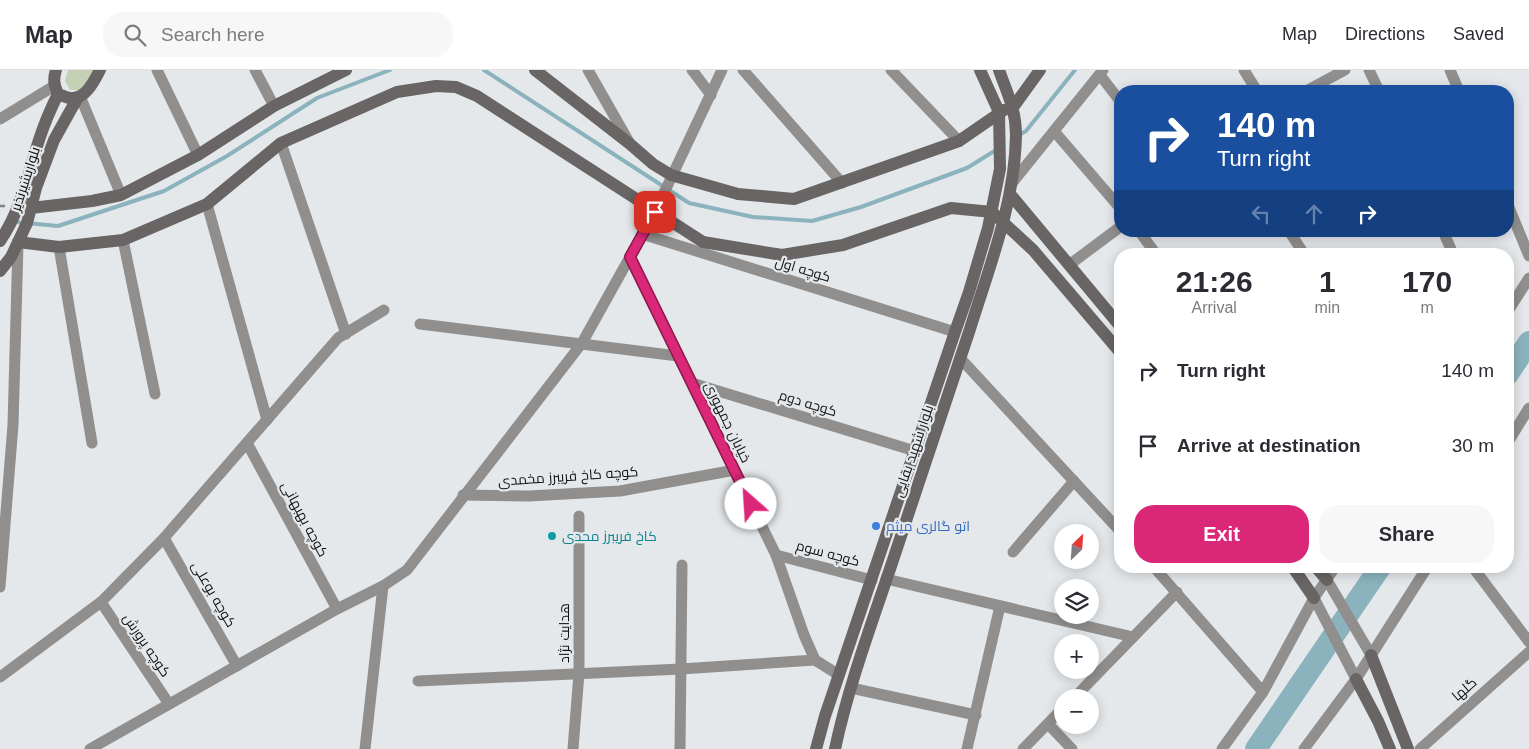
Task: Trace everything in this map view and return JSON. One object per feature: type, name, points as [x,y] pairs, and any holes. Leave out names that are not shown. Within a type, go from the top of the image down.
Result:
[{"type":"main road","points":[[0,241],[12,220],[25,189],[56,90],[54,76],[56,70]]},
{"type":"main road","name":"بلواربشیرنذیر","points":[[0,271],[11,257],[27,223],[54,140],[79,96],[90,87],[100,70]]},
{"type":"main road","points":[[31,208],[92,201],[121,195],[198,155],[274,106],[346,70]]},
{"type":"main road","points":[[535,70],[670,177],[738,194],[794,199],[959,141],[999,112],[1014,106],[1038,71]]},
{"type":"main road","points":[[980,70],[999,112]]},
{"type":"main road","name":"بلوار شهید بقایی","points":[[834,749],[851,688],[1003,222],[1015,162],[1016,132],[1014,106],[998,70]]},
{"type":"main road","points":[[18,242],[59,247],[123,240],[207,204],[281,143],[397,92],[436,86],[456,87],[477,96],[703,242],[782,255],[843,245],[951,208],[992,212],[1033,250],[1114,345]]},
{"type":"main road","points":[[56,90],[72,99],[79,96]]},
{"type":"main road","name":"بلوار شهید بقایی","points":[[816,749],[839,675],[969,292],[992,212],[999,176],[999,112]]},
{"type":"main road","points":[[48,117],[64,124]]},
{"type":"main road","points":[[1011,188],[1069,265],[1114,319]]},
{"type":"main road","points":[[1297,573],[1314,598]]},
{"type":"main road","points":[[1320,573],[1326,580]]},
{"type":"main road","points":[[1371,655],[1408,749]]},
{"type":"main road","points":[[1356,679],[1390,749]]},
{"type":"street","points":[[157,70],[198,155]]},
{"type":"street","points":[[255,70],[274,106]]},
{"type":"street","points":[[588,70],[630,144]]},
{"type":"street","points":[[692,70],[711,95]]},
{"type":"street","points":[[90,749],[337,609],[383,586],[407,570],[582,343],[655,212],[722,70]]},
{"type":"street","points":[[743,70],[842,183]]},
{"type":"street","points":[[891,70],[959,141]]},
{"type":"street","points":[[1244,70],[1253,85]]},
{"type":"street","points":[[1317,85],[1345,70]]},
{"type":"street","points":[[1369,70],[1376,85]]},
{"type":"street","points":[[1450,70],[1456,85]]},
{"type":"street","points":[[1011,188],[1101,72],[1114,92]]},
{"type":"street","points":[[0,119],[56,90]]},
{"type":"street","points":[[79,96],[121,195]]},
{"type":"street","points":[[1054,131],[1114,201]]},
{"type":"street","points":[[281,143],[346,334]]},
{"type":"street","points":[[207,204],[267,420]]},
{"type":"street","points":[[1514,220],[1529,256]]},
{"type":"street","points":[[1069,265],[1114,231]]},
{"type":"street","name":"کوچه اول","points":[[642,234],[955,332]]},
{"type":"street","points":[[1143,237],[1152,248]]},
{"type":"street","points":[[1293,237],[1300,248]]},
{"type":"street","points":[[123,240],[155,394]]},
{"type":"street","points":[[0,587],[13,425],[18,242]]},
{"type":"street","points":[[59,247],[92,443]]},
{"type":"street","name":"خیابان جمهوری","points":[[630,257],[776,555],[804,635],[815,660]]},
{"type":"street","points":[[1514,302],[1529,278]]},
{"type":"street","points":[[0,677],[101,602],[164,538],[338,338],[384,310]]},
{"type":"street","points":[[420,324],[678,356]]},
{"type":"street","points":[[960,358],[1114,524]]},
{"type":"street","name":"کوچه دوم","points":[[692,383],[915,451]]},
{"type":"street","points":[[1514,432],[1529,408]]},
{"type":"street","points":[[0,425],[13,425]]},
{"type":"street","name":"کوچه بهبهانی","points":[[247,443],[337,609]]},
{"type":"street","name":"کوچه کاخ فریبرز مخمدی","points":[[463,495],[529,496],[620,491],[734,470]]},
{"type":"street","points":[[1013,552],[1074,481]]},
{"type":"street","name":"هدایت نژاد","points":[[573,749],[579,673],[579,516]]},
{"type":"street","name":"کوچه بوعلی","points":[[164,538],[237,666]]},
{"type":"street","name":"کوچه سوم","points":[[776,555],[872,580]]},
{"type":"street","points":[[680,749],[682,565]]},
{"type":"street","points":[[1159,573],[1263,692]]},
{"type":"street","points":[[1222,749],[1263,692],[1314,598],[1331,573]]},
{"type":"street","points":[[1304,749],[1356,679],[1424,573]]},
{"type":"street","points":[[1477,573],[1529,642]]},
{"type":"street","points":[[886,579],[1133,637]]},
{"type":"street","points":[[1326,580],[1371,655]]},
{"type":"street","points":[[365,749],[383,586]]},
{"type":"street","points":[[1083,689],[1177,592]]},
{"type":"street","points":[[1314,598],[1356,679]]},
{"type":"street","name":"کوچه پرورش","points":[[101,602],[169,704]]},
{"type":"street","points":[[967,749],[1000,606]]},
{"type":"street","name":"گلها","points":[[1420,749],[1529,652]]},
{"type":"street","points":[[418,681],[681,669],[815,660],[839,675]]},
{"type":"street","points":[[851,688],[976,715]]},
{"type":"street","points":[[1023,749],[1054,718]]},
{"type":"street","points":[[1048,724],[1072,749]]},
{"type":"green space","points":[[68,70],[94,70],[82,90],[70,90],[65,81]]},
{"type":"waterway","points":[[15,222],[58,226],[164,191],[227,156],[317,98],[390,70]]},
{"type":"waterway","points":[[484,70],[689,203],[753,217],[812,221],[861,207],[967,168],[996,150]]},
{"type":"waterway","points":[[1019,135],[1026,131],[1075,70]]},
{"type":"waterway","points":[[1514,365],[1529,342]]},
{"type":"waterway","points":[[1256,749],[1376,573]]},
{"type":"place","name":"اتو گالری میثم","points":[[876,526]]},
{"type":"place","name":"کاخ فریبرز محدی","points":[[552,536]]},
{"type":"route","points":[[655,212],[630,257],[751,504]]}]
